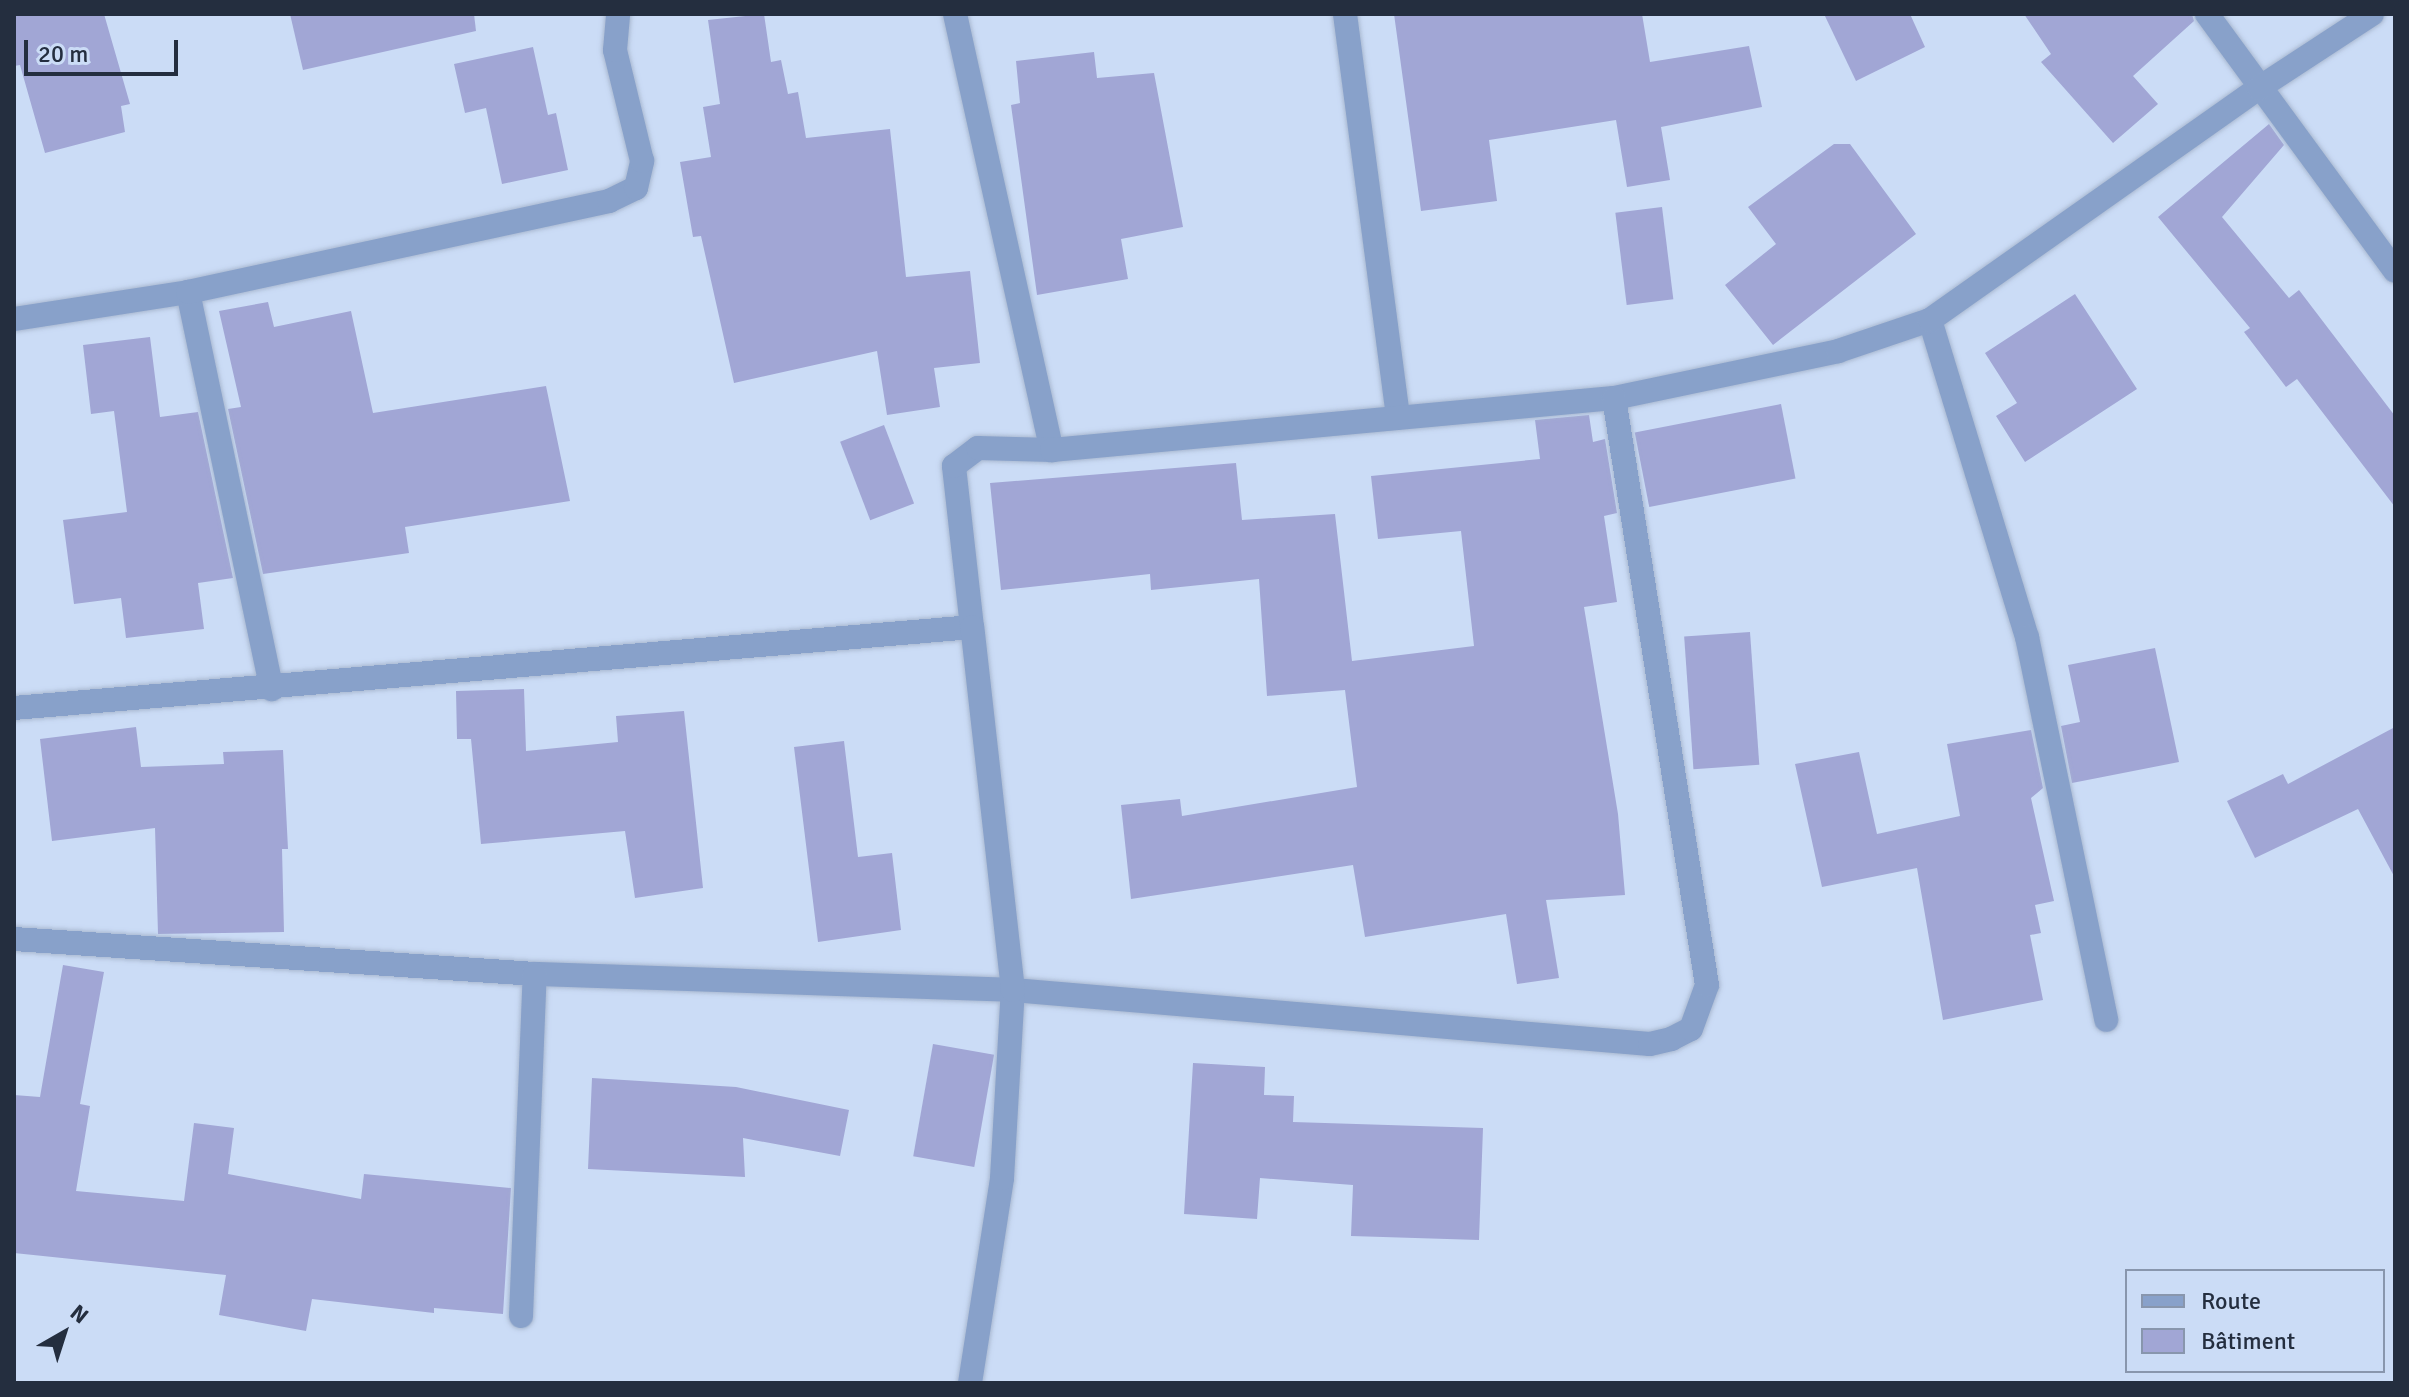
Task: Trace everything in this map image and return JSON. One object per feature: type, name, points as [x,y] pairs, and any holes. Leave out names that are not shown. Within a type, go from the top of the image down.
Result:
[{"type":"street","points":[[14,319],[188,292],[609,201],[636,188],[642,161],[615,50],[618,14]]},
{"type":"street","points":[[955,14],[1052,450]]},
{"type":"street","points":[[1345,14],[1398,418]]},
{"type":"street","points":[[2207,14],[2395,271]]},
{"type":"street","points":[[970,1383],[1002,1178],[1013,990],[954,466],[978,448],[1052,450],[1614,398],[1838,351],[1930,320],[2259,88],[2372,14]]},
{"type":"street","points":[[188,292],[272,689]]},
{"type":"street","points":[[1930,320],[2027,637],[2106,1020]]},
{"type":"street","points":[[14,939],[535,974],[1013,990],[1650,1044],[1691,1029],[1707,985],[1614,398]]},
{"type":"street","points":[[14,708],[272,689],[972,627]]},
{"type":"street","points":[[521,1316],[532,1137],[535,974]]},
{"type":"building","points":[[14,14],[104,14],[130,104],[121,106],[125,132],[45,153],[20,65],[14,66]]},
{"type":"building","points":[[290,14],[474,14],[476,31],[303,70]]},
{"type":"building","points":[[764,14],[771,62],[781,60],[788,94],[798,92],[806,138],[890,129],[906,277],[970,271],[980,363],[934,368],[940,407],[887,415],[877,351],[734,383],[701,236],[693,237],[680,162],[711,157],[703,107],[720,104],[708,20]]},
{"type":"building","points":[[1394,14],[1642,14],[1650,62],[1749,46],[1762,107],[1661,127],[1670,180],[1627,187],[1616,120],[1489,140],[1497,201],[1421,211]]},
{"type":"building","points":[[1824,14],[1910,14],[1925,47],[1856,81]]},
{"type":"building","points":[[2024,14],[2192,14],[2194,21],[2133,76],[2158,104],[2113,143],[2041,62],[2051,54]]},
{"type":"building","points":[[533,47],[548,115],[556,113],[568,170],[502,184],[486,108],[465,113],[454,64]]},
{"type":"building","points":[[1094,52],[1097,78],[1154,73],[1183,227],[1121,239],[1128,279],[1037,295],[1011,105],[1020,103],[1016,61]]},
{"type":"building","points":[[2269,124],[2284,145],[2222,217],[2289,298],[2299,290],[2395,416],[2395,507],[2297,379],[2286,387],[2244,332],[2250,328],[2158,217]]},
{"type":"building","points":[[1834,144],[1850,144],[1916,234],[1773,345],[1725,285],[1776,244],[1748,207]]},
{"type":"building","points":[[1662,207],[1673,299],[1627,305],[1615,213]]},
{"type":"building","points":[[2075,294],[2137,389],[2025,462],[1996,416],[2017,403],[1985,353]]},
{"type":"building","points":[[268,302],[274,327],[351,311],[373,413],[546,386],[570,501],[405,527],[409,553],[263,574],[228,409],[241,407],[219,311]]},
{"type":"building","points":[[150,337],[160,417],[198,412],[233,578],[198,583],[204,629],[126,638],[121,598],[74,604],[63,520],[127,512],[114,411],[91,414],[83,345]]},
{"type":"building","points":[[1781,404],[1796,479],[1649,507],[1635,432]]},
{"type":"building","points":[[1589,415],[1593,442],[1605,439],[1617,513],[1604,516],[1617,602],[1584,607],[1618,814],[1625,895],[1546,900],[1559,978],[1517,984],[1506,914],[1365,937],[1353,865],[1131,899],[1121,805],[1180,799],[1182,816],[1357,787],[1345,690],[1267,696],[1259,579],[1151,590],[1150,574],[1001,590],[990,483],[1236,463],[1242,520],[1335,514],[1352,661],[1474,646],[1461,531],[1378,539],[1371,476],[1540,459],[1535,420]]},
{"type":"building","points":[[884,425],[914,503],[870,520],[840,442]]},
{"type":"building","points":[[1750,632],[1759,765],[1693,769],[1684,637]]},
{"type":"building","points":[[2155,648],[2179,762],[2072,783],[2061,726],[2080,722],[2068,665]]},
{"type":"building","points":[[524,689],[526,751],[618,742],[616,716],[684,711],[703,888],[635,898],[625,831],[481,844],[471,739],[457,739],[456,691]]},
{"type":"building","points":[[136,727],[141,767],[224,764],[223,752],[283,750],[288,849],[282,849],[284,932],[158,934],[155,828],[52,841],[40,739]]},
{"type":"building","points":[[2395,727],[2395,878],[2358,809],[2255,858],[2227,801],[2283,774],[2288,784]]},
{"type":"building","points":[[2031,730],[2043,788],[2031,798],[2054,901],[2035,905],[2041,933],[2030,935],[2043,1000],[1943,1020],[1917,868],[1822,887],[1795,764],[1859,752],[1877,834],[1960,816],[1947,744]]},
{"type":"building","points":[[844,741],[858,857],[892,853],[901,930],[818,942],[794,747]]},
{"type":"building","points":[[63,965],[104,972],[80,1104],[90,1106],[76,1191],[184,1201],[194,1123],[234,1128],[228,1174],[361,1199],[364,1174],[511,1188],[503,1314],[434,1308],[434,1313],[312,1299],[306,1331],[219,1315],[226,1275],[14,1253],[14,1095],[40,1097]]},
{"type":"building","points":[[933,1044],[994,1055],[974,1167],[913,1156]]},
{"type":"building","points":[[1193,1063],[1265,1067],[1264,1095],[1294,1096],[1293,1122],[1483,1128],[1479,1240],[1351,1236],[1353,1185],[1260,1178],[1257,1219],[1184,1214]]},
{"type":"building","points":[[592,1078],[736,1087],[849,1110],[840,1156],[743,1138],[745,1177],[588,1169]]}]
